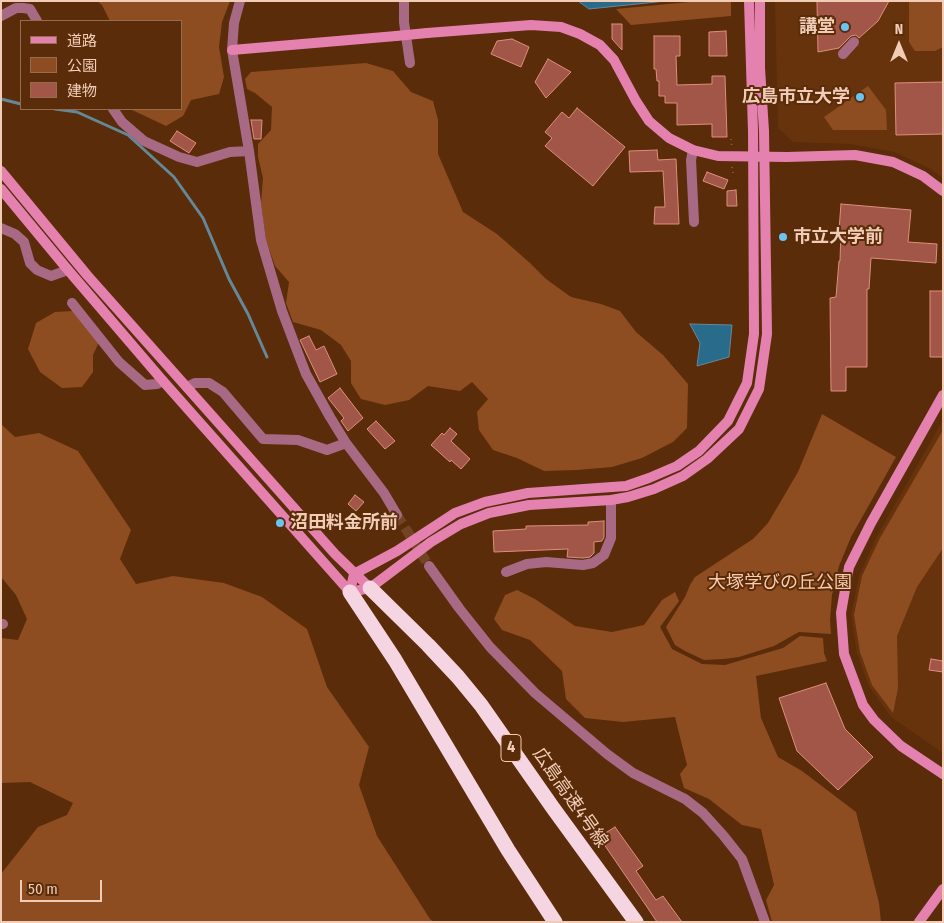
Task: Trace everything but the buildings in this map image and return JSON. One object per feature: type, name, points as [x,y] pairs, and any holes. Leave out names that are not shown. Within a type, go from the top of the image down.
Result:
[{"type":"highway","name":"広島高速4号線","points":[[370,588],[458,677],[481,705],[636,922]]},
{"type":"highway","points":[[350,592],[395,660],[508,850],[555,922]]},
{"type":"street","points":[[240,1],[234,23],[232,50],[249,151],[261,240],[282,311],[306,374],[346,443],[384,493],[397,515]]},
{"type":"street","points":[[404,1],[404,22],[410,63]]},
{"type":"street","points":[[350,592],[354,574],[397,551],[455,513],[485,502],[528,493],[626,486],[677,466],[699,451],[728,420],[747,383],[754,334],[749,1]]},
{"type":"street","points":[[350,592],[370,588],[461,524],[489,513],[529,505],[611,500],[654,489],[683,476],[707,459],[739,429],[759,389],[768,334],[760,1]]},
{"type":"street","points":[[1,16],[16,8],[23,8],[30,9],[37,20]]},
{"type":"street","points":[[232,50],[531,25],[561,27],[580,34],[600,45],[614,60],[649,121],[669,138],[693,150],[718,156],[854,155],[893,162],[923,176],[943,191]]},
{"type":"street","points":[[843,54],[854,42]]},
{"type":"street","points":[[114,110],[122,122],[144,141],[179,157],[197,162],[230,152],[249,151]]},
{"type":"street","points":[[693,150],[691,160],[694,222]]},
{"type":"street","points":[[1,171],[87,275],[354,574],[370,588]]},
{"type":"street","points":[[1,189],[163,381],[350,592]]},
{"type":"street","points":[[1,228],[15,234],[24,242],[30,263],[37,270],[51,276],[68,270]]},
{"type":"street","points":[[72,303],[119,362],[145,385],[157,384],[163,381]]},
{"type":"street","points":[[187,387],[195,383],[209,383],[223,392],[263,439],[298,440],[327,450],[346,443]]},
{"type":"street","points":[[943,395],[871,523],[849,567],[841,613],[844,654],[863,705],[874,720],[900,746],[943,774]]},
{"type":"street","points":[[506,572],[527,564],[546,562],[583,565],[593,563],[604,555],[610,538],[611,500]]},
{"type":"street","points":[[428,566],[490,647],[535,693],[633,774],[685,800],[703,813],[742,859],[766,922]]},
{"type":"street","points":[[920,922],[943,889]]},
{"type":"shaded area","name":"広島市立大学","points":[[775,1],[943,1],[943,178],[929,168],[894,152],[850,144],[793,142],[778,128]]},
{"type":"shaded area","points":[[943,420],[943,753],[891,717],[869,686],[857,653],[851,615],[859,576],[877,536]]},
{"type":"green space","points":[[97,1],[230,1],[222,22],[219,47],[224,77],[219,94],[191,100],[183,116],[166,126],[132,110],[182,110],[182,20],[110,20],[102,5]]},
{"type":"green space","points":[[700,1],[731,1],[731,16],[631,25],[616,9]]},
{"type":"green space","points":[[909,1],[943,1],[943,47],[935,51],[915,51],[909,42]]},
{"type":"green space","points":[[366,63],[393,71],[411,92],[433,101],[438,120],[438,154],[463,212],[497,234],[546,279],[571,297],[601,304],[620,311],[636,332],[663,355],[688,384],[687,428],[673,442],[642,458],[612,467],[544,471],[517,458],[493,450],[479,430],[477,412],[488,399],[472,382],[460,391],[428,386],[409,400],[385,405],[361,399],[351,383],[351,361],[341,345],[321,330],[293,322],[286,303],[289,282],[275,266],[266,240],[261,203],[263,178],[258,157],[258,144],[271,130],[272,107],[247,89],[245,79],[251,72]]},
{"type":"green space","points":[[868,86],[886,110],[887,130],[833,130],[824,117]]},
{"type":"green space","points":[[73,311],[99,342],[93,355],[93,372],[82,387],[62,388],[40,372],[28,349],[36,323],[55,312]]},
{"type":"green space","name":"大塚学びの丘公園","points":[[822,414],[896,457],[851,537],[839,566],[832,595],[831,634],[799,632],[774,646],[739,657],[724,659],[704,660],[675,645],[666,627],[695,577],[753,539],[768,523],[798,472]]},
{"type":"green space","points":[[1,424],[15,437],[39,433],[78,451],[131,530],[120,559],[136,584],[173,576],[224,583],[262,597],[307,629],[327,687],[369,747],[359,785],[377,836],[430,919],[434,922],[1,922],[1,874],[38,827],[67,815],[73,803],[30,782],[1,783],[1,638],[18,640],[27,619],[16,595],[1,577]]},
{"type":"green space","points":[[943,430],[943,548],[917,587],[897,636],[898,688],[893,713],[872,685],[860,652],[854,615],[862,576],[880,538]]},
{"type":"green space","points":[[517,590],[535,599],[575,626],[612,632],[644,625],[662,600],[675,592],[679,601],[660,627],[672,649],[702,664],[725,665],[783,648],[800,636],[823,638],[824,653],[827,661],[756,676],[761,718],[778,757],[802,771],[856,812],[879,903],[881,922],[772,922],[766,900],[774,885],[761,829],[742,825],[709,799],[684,788],[680,774],[687,765],[675,717],[623,722],[585,718],[566,699],[562,671],[530,640],[502,630],[494,619],[505,595]]},
{"type":"water","points":[[578,1],[666,1],[589,9]]},
{"type":"water","points":[[690,324],[732,325],[729,357],[697,366],[700,343]]},
{"type":"waterway","points":[[1,99],[20,104]]},
{"type":"waterway","points":[[62,110],[77,112],[128,135],[174,177],[203,218],[229,279],[248,314],[267,357]]},
{"type":"tunnel","points":[[397,515],[429,566]]},
{"type":"place","name":"講堂","points":[[845,27]]},
{"type":"place","name":"広島市立大学","points":[[860,97]]},
{"type":"place","name":"市立大学前","points":[[783,237]]},
{"type":"place","name":"沼田料金所前","points":[[280,523]]}]
